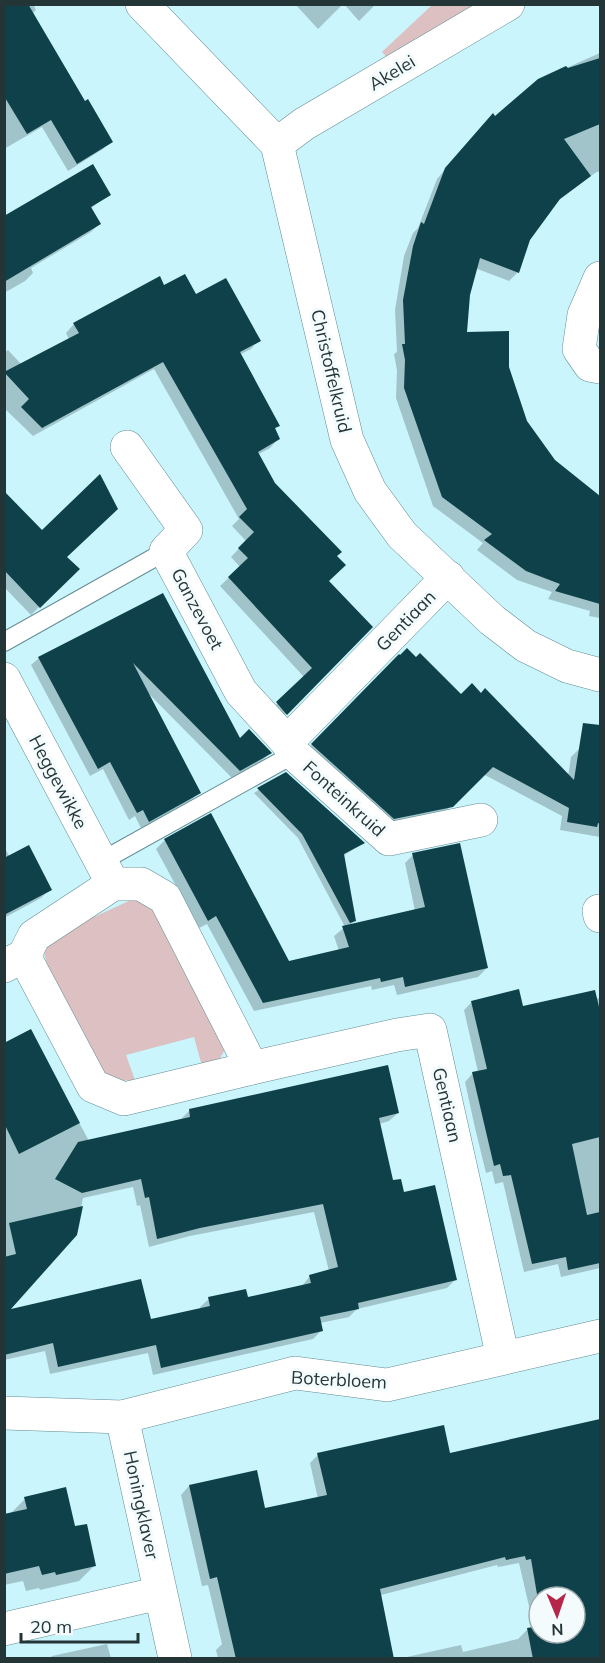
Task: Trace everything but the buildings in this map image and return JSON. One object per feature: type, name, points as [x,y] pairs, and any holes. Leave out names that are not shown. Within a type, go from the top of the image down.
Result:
[{"type":"street","points":[[142,4],[277,144]]},
{"type":"street","name":"Akelei","points":[[277,144],[304,124],[508,4]]},
{"type":"street","name":"Christoffelkruid","points":[[277,144],[347,440],[370,490],[402,535],[492,620],[526,646],[567,666],[600,675]]},
{"type":"street","points":[[600,278],[584,315],[579,349],[590,365],[600,368]]},
{"type":"street","name":"Ganzevoet","points":[[128,447],[186,530],[166,551],[241,692],[290,748]]},
{"type":"street","name":"Gentiaan","points":[[290,748],[448,577]]},
{"type":"street","name":"Heggewikke","points":[[4,680],[106,873]]},
{"type":"street","name":"Fonteinkruid","points":[[290,748],[389,839],[481,820]]},
{"type":"street","points":[[106,873],[141,884],[165,898],[252,1068]]},
{"type":"street","name":"Gentiaan","points":[[106,873],[34,936],[14,961],[93,1086],[124,1099],[397,1035],[430,1030],[503,1358]]},
{"type":"street","name":"Boterbloem","points":[[4,1413],[122,1417],[295,1373],[387,1385],[600,1335]]},
{"type":"street","name":"Honingklaver","points":[[122,1417],[175,1659]]},
{"type":"street","points":[[4,1629],[160,1593]]},
{"type":"lane","points":[[4,642],[166,551]]},
{"type":"lane","points":[[106,873],[290,748]]},
{"type":"shaded area","points":[[432,5],[488,5],[390,61],[382,52]]},
{"type":"shaded area","points":[[131,900],[147,902],[158,908],[227,1041],[218,1062],[202,1066],[194,1037],[126,1055],[135,1080],[116,1081],[103,1074],[47,965],[43,948],[57,934]]}]
